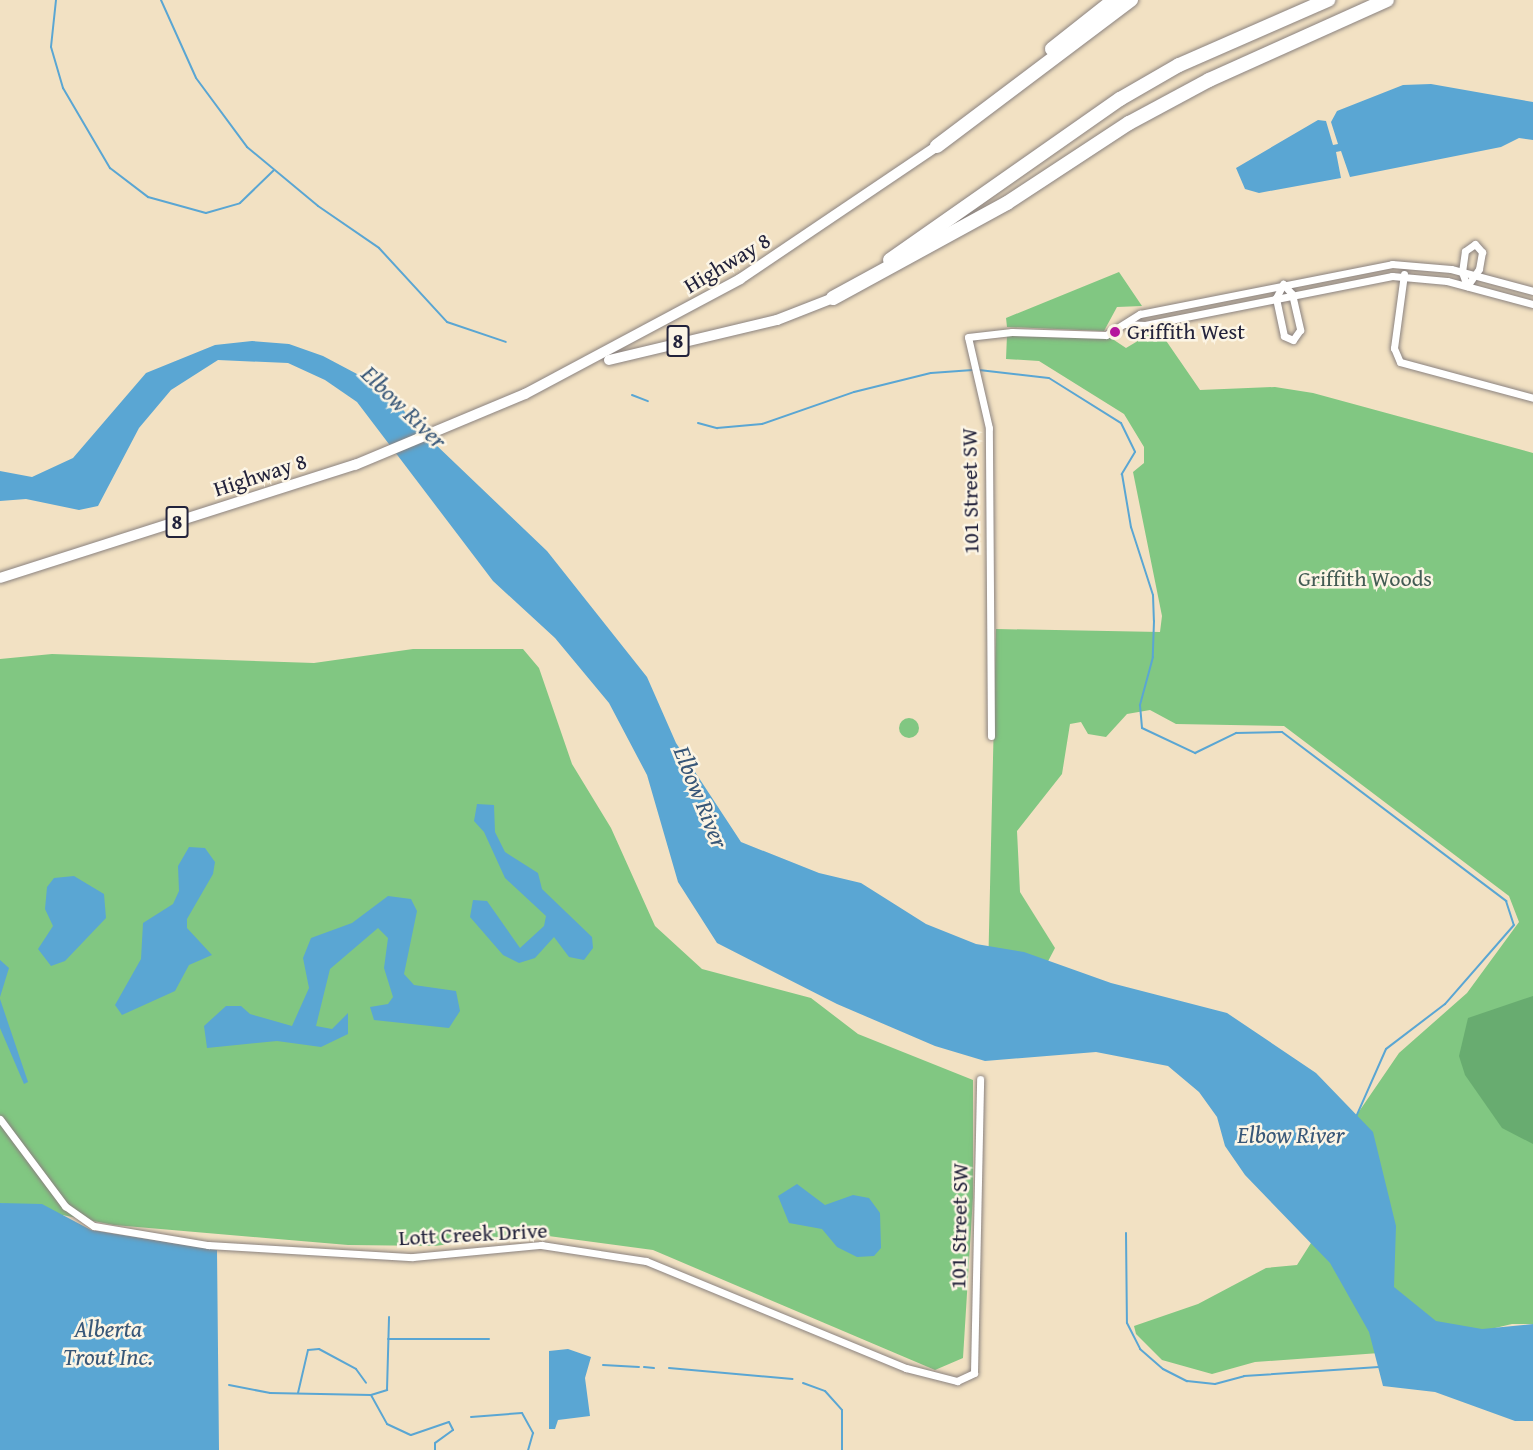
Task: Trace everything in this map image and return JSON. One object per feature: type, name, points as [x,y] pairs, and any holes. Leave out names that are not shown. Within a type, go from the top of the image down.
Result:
[{"type":"highway","points":[[938,146],[955,126],[1114,0]]},
{"type":"highway","points":[[938,146],[1131,0]]},
{"type":"highway","points":[[833,298],[1120,99],[1179,65],[1328,0]]},
{"type":"highway","points":[[833,298],[1007,203],[1129,123],[1209,80],[1386,0]]},
{"type":"main road","name":"Highway 8","points":[[525,394],[740,279],[938,146]]},
{"type":"main road","name":"Highway 8","points":[[0,578],[355,465],[631,352],[777,320],[833,298]]},
{"type":"street","points":[[1475,244],[1482,252],[1478,276],[1467,286],[1462,272],[1466,248],[1475,244]]},
{"type":"street","points":[[1405,264],[1394,348],[1400,362],[1533,398]]},
{"type":"street","points":[[1125,324],[1140,314],[1283,284],[1405,264],[1462,272],[1533,291]]},
{"type":"street","points":[[1125,324],[1144,325],[1292,294],[1403,276],[1467,286],[1533,304]]},
{"type":"street","points":[[1283,284],[1292,294],[1300,332],[1293,340],[1284,336],[1276,298],[1283,284]]},
{"type":"street","name":"101 Street SW","points":[[991,736],[989,428],[974,375],[968,337],[1106,335],[1125,324]]},
{"type":"street","name":"101 Street SW","points":[[974,1373],[980,1080]]},
{"type":"street","name":"Lott Creek Drive","points":[[0,1119],[64,1206],[94,1226],[208,1245],[413,1257],[541,1245],[646,1261],[917,1372],[957,1381],[974,1373]]},
{"type":"green space","points":[[1119,272],[1142,306],[1117,307],[1104,331],[1007,327],[1006,318]]},
{"type":"green space","name":"Griffith Woods","points":[[1158,329],[1200,390],[1275,387],[1313,393],[1533,453],[1533,1324],[1512,1324],[1393,1352],[1255,1362],[1212,1374],[1162,1360],[1136,1334],[1134,1326],[1198,1304],[1266,1268],[1297,1265],[1318,1232],[1332,1151],[1399,1053],[1467,993],[1519,922],[1509,896],[1284,726],[1176,724],[1150,710],[1127,714],[1106,737],[1088,734],[1081,722],[1070,724],[1062,774],[1017,831],[1020,892],[1055,948],[1044,969],[988,974],[996,629],[1160,632],[1162,616],[1133,472],[1144,463],[1144,447],[1124,414],[1039,361],[1006,359],[1007,335],[1111,338],[1126,348]]},
{"type":"green space","points":[[413,649],[523,649],[539,668],[572,764],[611,828],[655,926],[702,969],[811,998],[858,1034],[973,1080],[973,1197],[963,1358],[935,1370],[653,1250],[526,1233],[435,1246],[348,1245],[114,1225],[0,1203],[0,659],[52,654],[314,663]]},
{"type":"green space","points":[[909,718],[916,721],[919,728],[916,735],[909,738],[902,735],[899,728],[902,721]]},
{"type":"green space","points":[[1533,996],[1533,1144],[1502,1128],[1465,1075],[1459,1056],[1468,1018]]},
{"type":"water","points":[[1431,84],[1533,102],[1533,140],[1519,138],[1501,147],[1350,177],[1341,151],[1336,152],[1341,178],[1259,193],[1245,189],[1236,168],[1318,120],[1326,121],[1333,145],[1338,144],[1331,122],[1337,111],[1403,85]]},
{"type":"water","name":"Elbow River","points":[[252,341],[289,344],[323,356],[391,392],[411,421],[547,551],[647,677],[676,743],[741,842],[819,873],[861,883],[926,924],[976,944],[1024,952],[1111,983],[1227,1013],[1316,1073],[1373,1132],[1396,1226],[1394,1287],[1436,1321],[1482,1329],[1533,1324],[1533,1421],[1515,1421],[1435,1392],[1383,1386],[1369,1332],[1330,1263],[1245,1175],[1225,1146],[1217,1117],[1199,1092],[1168,1066],[1096,1052],[985,1061],[935,1046],[837,1004],[717,943],[678,882],[647,775],[609,703],[555,638],[493,581],[357,402],[325,380],[288,363],[218,360],[171,390],[139,428],[98,506],[79,510],[26,499],[0,501],[0,471],[32,477],[73,458],[146,373],[215,345]]},
{"type":"water","points":[[477,804],[494,805],[495,832],[505,852],[538,873],[542,889],[592,937],[593,948],[584,960],[569,957],[554,937],[535,958],[519,963],[503,955],[470,917],[473,900],[487,901],[520,948],[544,926],[546,916],[505,878],[484,832],[474,821]]},
{"type":"water","points":[[189,847],[205,848],[215,862],[213,874],[187,919],[187,928],[212,955],[189,965],[175,991],[122,1015],[115,1005],[141,959],[143,923],[173,904],[179,891],[178,866]]},
{"type":"water","points":[[74,876],[104,894],[106,918],[65,961],[51,966],[38,949],[53,926],[45,909],[47,887],[54,878]]},
{"type":"water","points":[[388,896],[411,899],[417,911],[404,974],[414,985],[456,991],[460,1011],[449,1028],[374,1020],[370,1007],[388,1004],[393,997],[384,968],[388,938],[378,928],[330,969],[316,1026],[332,1029],[348,1013],[348,1034],[321,1047],[277,1041],[207,1048],[204,1026],[226,1006],[241,1006],[250,1014],[292,1026],[309,988],[303,958],[311,938],[352,923]]},
{"type":"water","points":[[0,960],[9,968],[0,997]]},
{"type":"water","points":[[0,999],[28,1082],[24,1084],[0,1028]]},
{"type":"water","points":[[797,1184],[825,1205],[853,1195],[869,1198],[880,1213],[881,1248],[874,1256],[857,1257],[837,1247],[822,1229],[789,1223],[778,1196]]},
{"type":"water","name":"Alberta Trout Inc.","points":[[0,1203],[42,1204],[91,1230],[217,1250],[219,1450],[0,1450]]},
{"type":"water","points":[[568,1349],[591,1357],[585,1378],[590,1416],[558,1420],[555,1429],[549,1429],[549,1351]]},
{"type":"waterway","points":[[56,0],[51,47],[63,88],[110,168],[148,197],[206,213],[240,203],[274,170]]},
{"type":"waterway","points":[[161,0],[196,78],[247,147],[318,206],[379,248],[447,322],[506,342]]},
{"type":"waterway","points":[[698,423],[717,428],[762,424],[854,392],[931,373],[973,370]]},
{"type":"waterway","points":[[979,370],[1049,378],[1121,423],[1135,452],[1122,474],[1131,527],[1153,595],[1154,621],[1153,657],[1140,705],[1142,728],[1195,753],[1236,733],[1282,732],[1506,901],[1514,925],[1445,1004],[1386,1049],[1356,1117]]},
{"type":"waterway","points":[[632,395],[648,401]]},
{"type":"waterway","points":[[1126,1233],[1127,1323],[1140,1349],[1163,1369],[1187,1381],[1215,1384],[1244,1376],[1379,1367]]},
{"type":"waterway","points":[[371,1395],[387,1390],[389,1317]]},
{"type":"waterway","points":[[388,1339],[489,1339]]},
{"type":"waterway","points":[[298,1393],[308,1350],[319,1349],[356,1369],[366,1383]]},
{"type":"waterway","points":[[603,1365],[639,1367]]},
{"type":"waterway","points":[[644,1367],[654,1368]]},
{"type":"waterway","points":[[669,1368],[793,1379]]},
{"type":"waterway","points":[[803,1383],[825,1391],[842,1410],[842,1450]]},
{"type":"waterway","points":[[229,1385],[270,1393],[371,1395],[387,1424],[411,1435],[449,1422],[453,1430],[435,1443],[435,1450]]},
{"type":"waterway","points":[[471,1417],[522,1413],[533,1433],[528,1450]]},
{"type":"place","name":"Griffith West","points":[[1115,332]]}]
